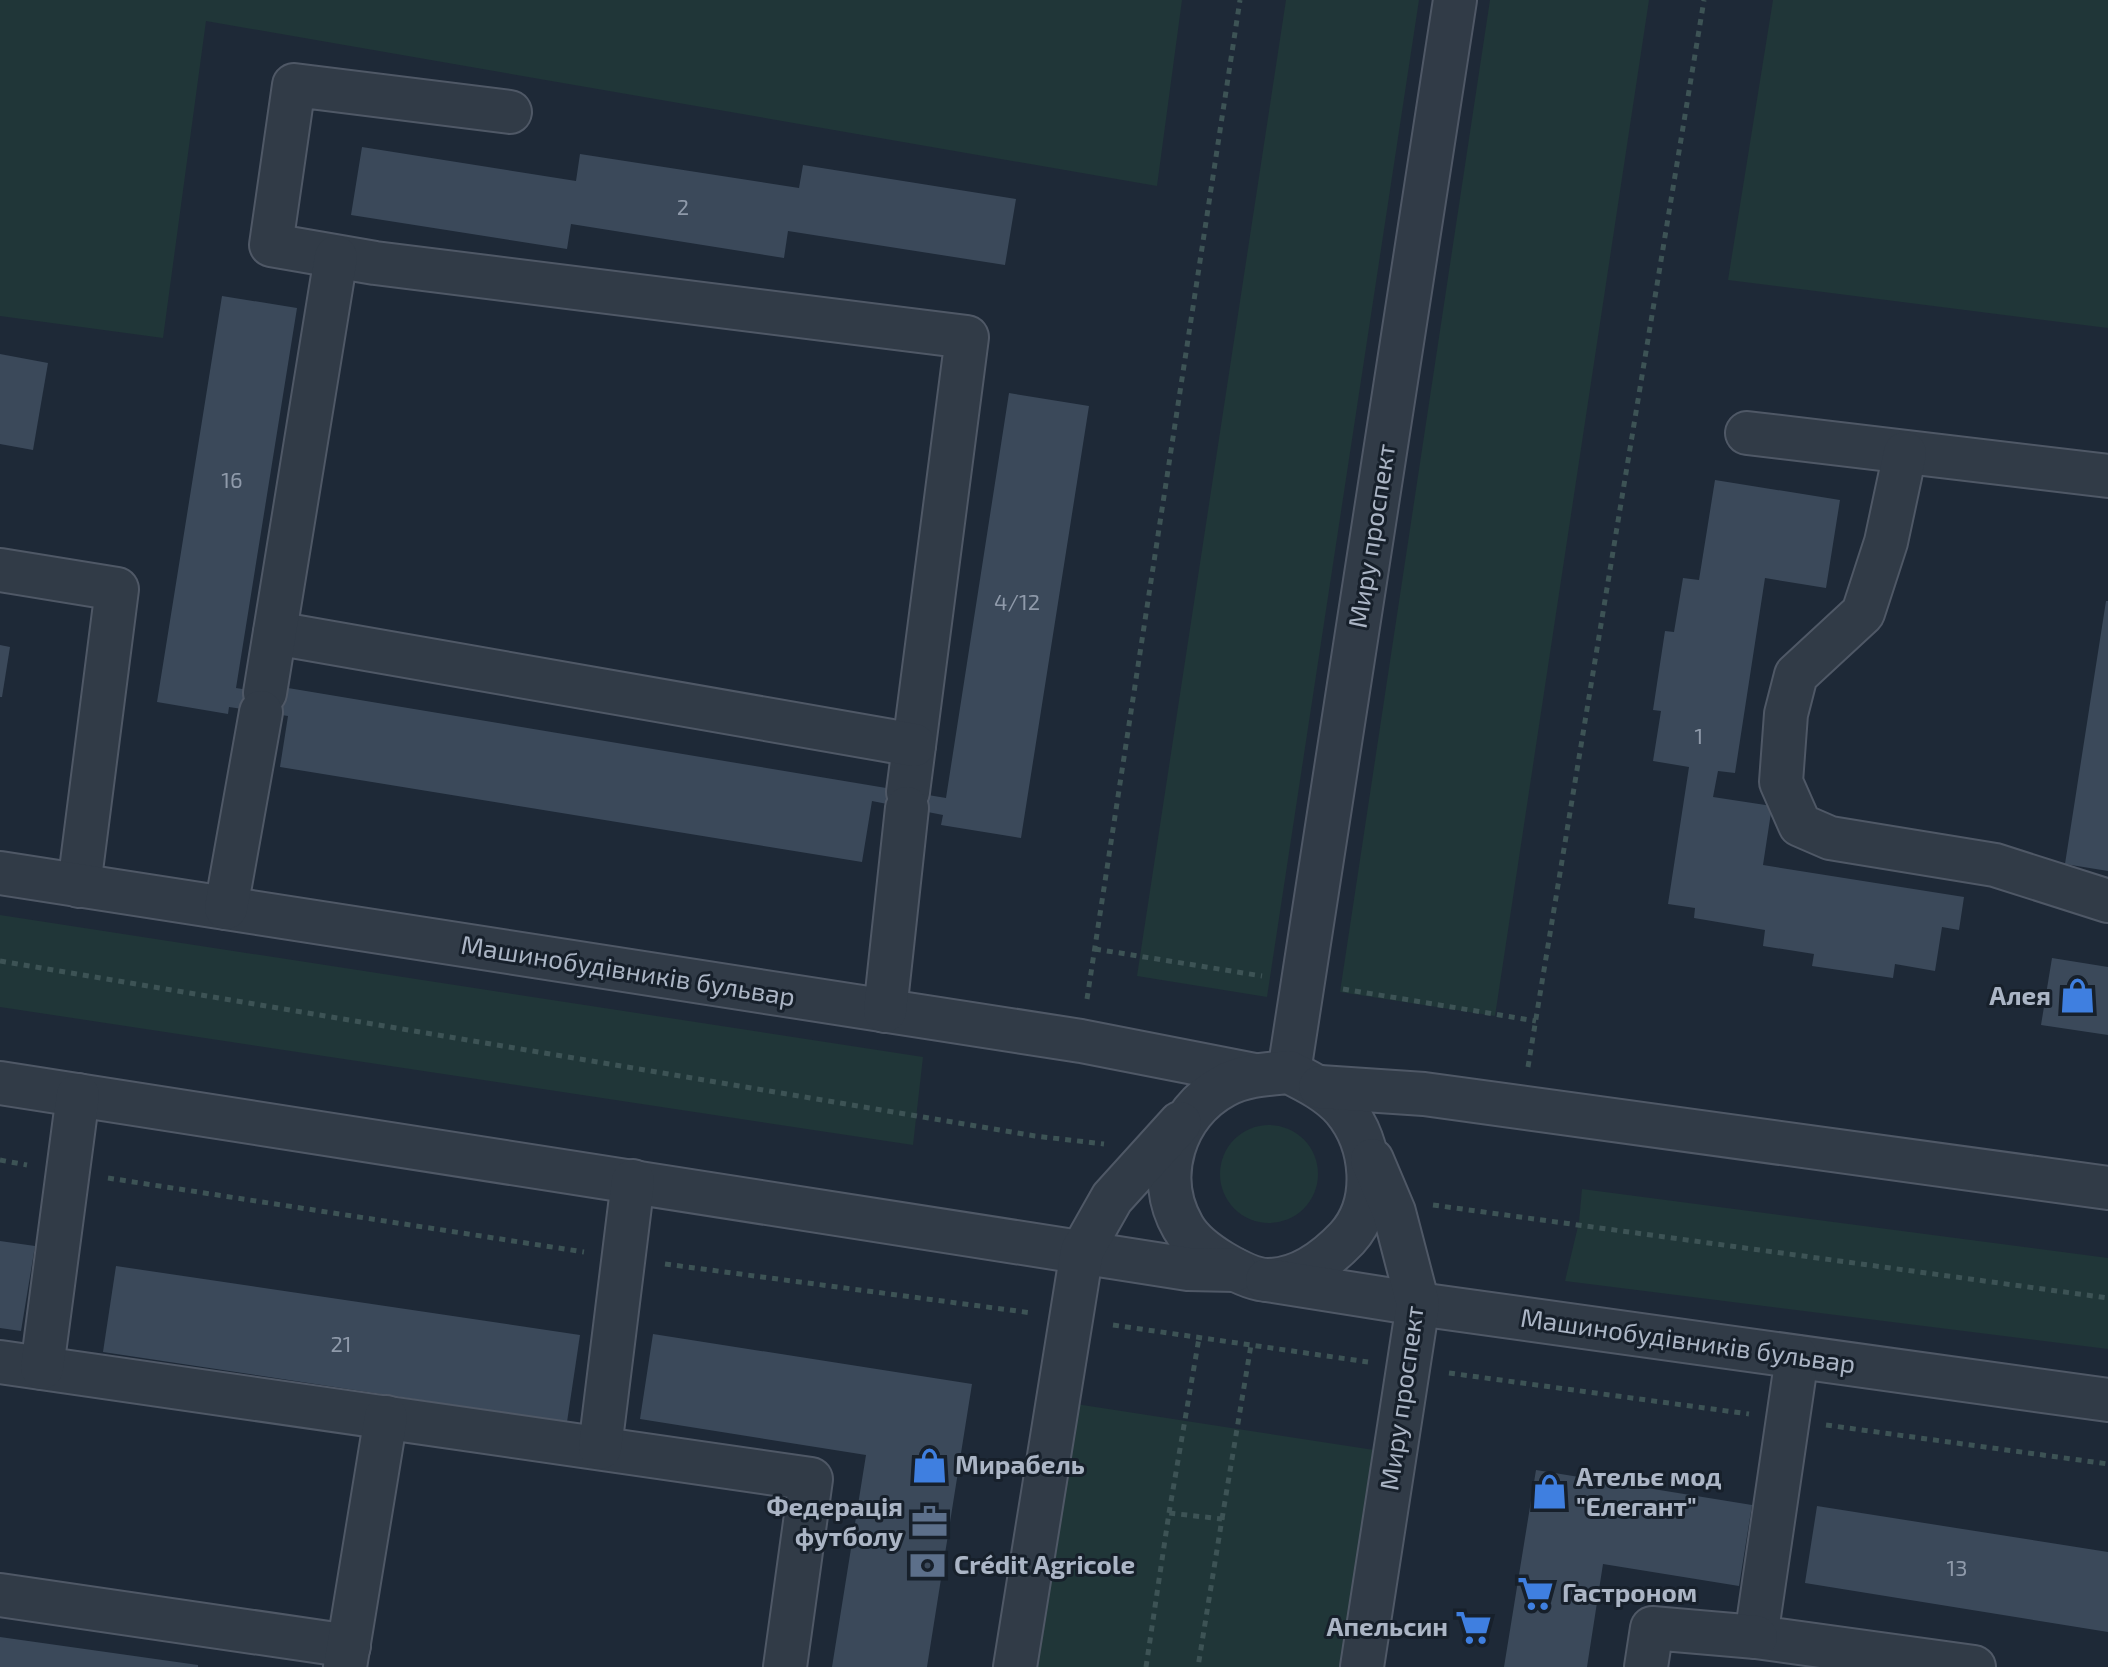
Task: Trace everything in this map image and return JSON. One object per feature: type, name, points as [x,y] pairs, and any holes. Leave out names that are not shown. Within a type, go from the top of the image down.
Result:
[{"type":"street","name":"Миру проспект","points":[[1288,1078],[1455,0]]},
{"type":"street","points":[[510,112],[294,85],[271,245],[336,257],[967,337],[914,745],[885,1011]]},
{"type":"street","points":[[226,908],[275,633],[336,257]]},
{"type":"street","points":[[1747,433],[2108,476]]},
{"type":"street","points":[[1905,453],[1886,542],[1863,613],[1796,675],[1786,714],[1781,782],[1800,825],[1830,838],[1995,865],[2108,901]]},
{"type":"street","points":[[0,570],[117,589],[79,886]]},
{"type":"street","points":[[275,633],[914,745]]},
{"type":"street","name":"Машинобудівників бульвар","points":[[0,873],[1081,1041],[1288,1078],[2108,1188]]},
{"type":"street","points":[[1015,1667],[1082,1251],[1112,1198],[1198,1105],[1225,1085],[1288,1078],[1344,1109],[1361,1137],[1369,1168],[1366,1201],[1353,1231],[1330,1255],[1301,1273],[1251,1275],[1206,1253],[1184,1228],[1171,1197],[1169,1163],[1179,1131],[1198,1105]]},
{"type":"street","name":"Машинобудівників бульвар","points":[[0,1083],[1188,1269],[1251,1275],[1418,1304],[2108,1400]]},
{"type":"street","points":[[42,1368],[78,1095]]},
{"type":"street","name":"Миру проспект","points":[[1361,1137],[1394,1212],[1418,1304],[1362,1667]]},
{"type":"street","points":[[600,1448],[633,1181]]},
{"type":"street","points":[[1756,1637],[1797,1357]]},
{"type":"street","points":[[0,1362],[811,1479],[785,1667]]},
{"type":"street","points":[[0,1595],[347,1656],[386,1417]]},
{"type":"street","points":[[1646,1667],[1652,1628],[1756,1637],[1974,1667]]},
{"type":"path","points":[[1081,1041],[1240,0]]},
{"type":"path","points":[[1521,1107],[1704,0]]},
{"type":"path","points":[[0,961],[1035,1136],[1106,1144]]},
{"type":"path","points":[[1422,1203],[2108,1298]]},
{"type":"path","points":[[1146,1667],[1199,1338]]},
{"type":"path","points":[[1198,1667],[1251,1345]]},
{"type":"path","points":[[1169,1513],[1222,1519]]},
{"type":"green space","points":[[0,0],[1182,0],[1157,186],[206,21],[163,338],[0,316]]},
{"type":"green space","points":[[1286,0],[1419,0],[1267,997],[1137,976]]},
{"type":"green space","points":[[1490,0],[1649,0],[1495,1016],[1340,992]]},
{"type":"green space","points":[[1773,0],[2108,0],[2108,328],[1728,280]]},
{"type":"green space","points":[[0,915],[923,1057],[913,1145],[0,1007]]},
{"type":"green space","points":[[1269,1125],[1288,1129],[1304,1139],[1314,1155],[1318,1174],[1314,1193],[1304,1209],[1288,1219],[1269,1223],[1250,1219],[1234,1209],[1224,1193],[1220,1174],[1224,1155],[1234,1139],[1250,1129]]},
{"type":"green space","points":[[1582,1189],[2108,1258],[2108,1349],[1565,1281],[1579,1222]]},
{"type":"green space","points":[[1076,1404],[1374,1450],[1341,1667],[1037,1667]]},
{"type":"building","points":[[362,147],[576,181],[580,154],[799,188],[803,165],[1016,199],[1005,265],[788,231],[784,258],[571,224],[567,249],[351,215]]},
{"type":"building","points":[[222,296],[297,308],[236,688],[287,696],[288,688],[946,798],[1009,393],[1089,406],[1021,838],[941,825],[943,815],[872,801],[862,862],[280,767],[288,716],[229,707],[228,714],[157,702]]},
{"type":"building","points":[[0,354],[48,363],[33,450],[0,444]]},
{"type":"building","points":[[1715,480],[1840,500],[1826,588],[1765,578],[1735,773],[1718,771],[1713,797],[1772,806],[1763,865],[1964,897],[1959,930],[1942,927],[1935,971],[1895,964],[1893,978],[1812,966],[1814,954],[1763,946],[1765,930],[1694,918],[1695,908],[1668,904],[1689,767],[1653,761],[1661,711],[1653,710],[1665,631],[1674,632],[1683,578],[1699,580]]},
{"type":"building","points":[[2108,601],[2108,871],[2065,864]]},
{"type":"building","points":[[0,645],[10,647],[2,697],[0,697]]},
{"type":"building","name":"Алея","points":[[2052,958],[2108,967],[2108,1035],[2041,1025]]},
{"type":"building","points":[[0,1241],[35,1246],[21,1331],[0,1328]]},
{"type":"building","points":[[116,1266],[580,1335],[567,1422],[103,1352]]},
{"type":"building","points":[[653,1334],[972,1384],[927,1667],[832,1667],[866,1455],[640,1419]]},
{"type":"building","points":[[1536,1470],[1752,1505],[1739,1586],[1603,1564],[1587,1667],[1504,1667]]},
{"type":"building","points":[[1817,1506],[2108,1552],[2108,1632],[1805,1583]]},
{"type":"building","points":[[0,1637],[198,1665],[198,1667],[0,1667]]},
{"type":"place","name":"Алея","points":[[2077,996]]},
{"type":"place","name":"Мирабель","points":[[929,1465]]},
{"type":"place","name":"Ательє мод \"Елегант\"","points":[[1550,1492]]},
{"type":"place","name":"Федерація футболу","points":[[929,1522]]},
{"type":"place","name":"Crédit Agricole","points":[[928,1565]]},
{"type":"place","name":"Гастроном","points":[[1536,1593]]},
{"type":"place","name":"Апельсин","points":[[1474,1627]]}]
